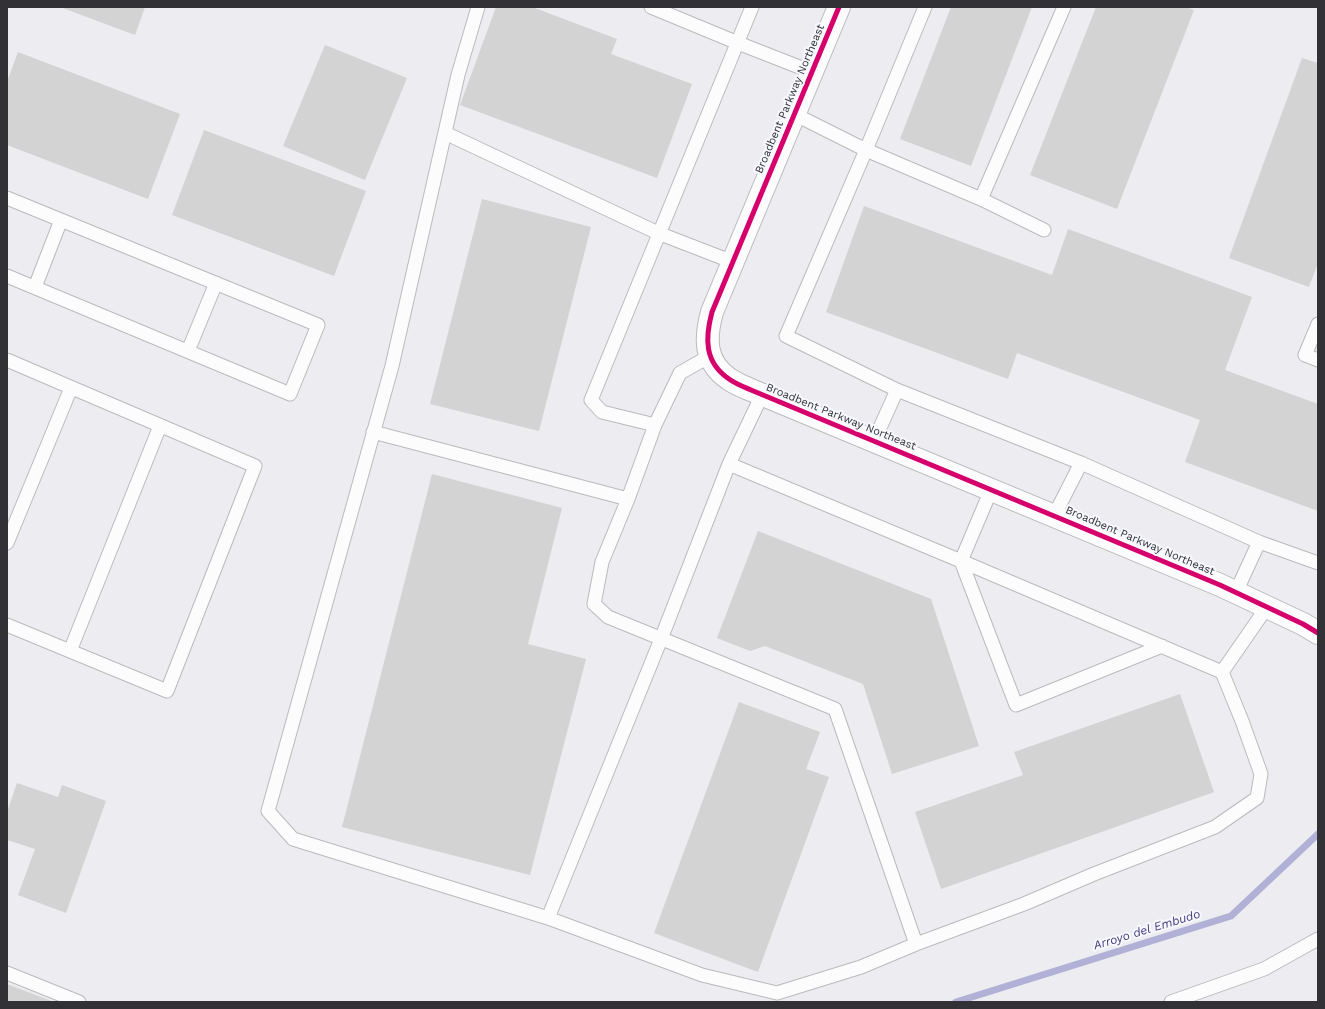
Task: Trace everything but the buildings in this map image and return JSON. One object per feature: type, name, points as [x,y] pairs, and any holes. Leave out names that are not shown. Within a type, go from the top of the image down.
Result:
[{"type":"street","name":"Broadbent Parkway Northeast","points":[[839,7],[712,312],[708,327],[707,345],[710,356],[717,369],[729,379],[762,394],[1236,592],[1303,624],[1318,633]]},
{"type":"lane","points":[[478,7],[458,75],[392,366],[268,811],[294,839],[548,918],[702,975],[776,993],[861,967],[916,944],[1024,904],[1094,874],[1215,826],[1257,798],[1261,774],[1222,672],[729,464]]},
{"type":"lane","points":[[651,7],[812,72]]},
{"type":"lane","points":[[655,425],[602,412],[591,400],[658,233],[752,7]]},
{"type":"lane","points":[[925,7],[866,150],[786,336],[897,390],[1081,463],[1259,542],[1318,563]]},
{"type":"lane","points":[[981,199],[1064,7]]},
{"type":"lane","points":[[794,114],[866,150],[981,199],[1044,230]]},
{"type":"lane","points":[[445,133],[658,233],[733,262]]},
{"type":"lane","points":[[7,198],[318,325],[290,394],[7,276]]},
{"type":"lane","points":[[35,287],[61,220]]},
{"type":"lane","points":[[188,351],[216,283]]},
{"type":"lane","points":[[1318,324],[1305,355],[1318,360]]},
{"type":"lane","points":[[710,356],[680,373],[655,425],[628,499],[602,562],[594,604],[608,617],[835,709],[916,944]]},
{"type":"lane","points":[[7,360],[255,466],[167,691],[7,625]]},
{"type":"lane","points":[[7,543],[71,388]]},
{"type":"lane","points":[[874,441],[897,390]]},
{"type":"lane","points":[[548,918],[661,639],[729,464],[762,394]]},
{"type":"lane","points":[[70,651],[160,426]]},
{"type":"lane","points":[[374,432],[628,499]]},
{"type":"lane","points":[[1054,516],[1081,463]]},
{"type":"lane","points":[[992,490],[961,561],[1016,705],[1162,646]]},
{"type":"lane","points":[[1236,592],[1259,542]]},
{"type":"lane","points":[[1222,672],[1267,607]]},
{"type":"lane","points":[[1171,1002],[1264,969],[1318,939]]},
{"type":"lane","points":[[7,972],[79,1002]]},
{"type":"waterway","name":"Arroyo del Embudo","points":[[956,1002],[1231,916],[1318,834]]},
{"type":"cycle path","points":[[839,7],[712,312],[708,331],[708,349],[715,365],[729,379],[743,387],[1220,585],[1303,624],[1318,633]]}]
